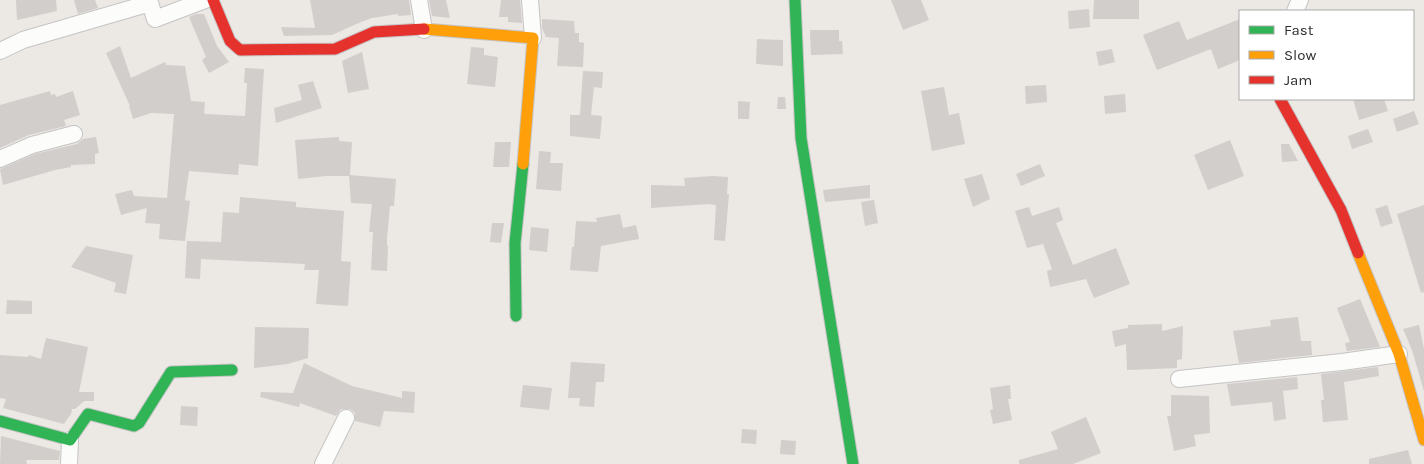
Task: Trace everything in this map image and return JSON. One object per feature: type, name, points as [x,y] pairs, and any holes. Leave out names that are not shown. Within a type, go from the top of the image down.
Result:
[{"type":"street","points":[[0,51],[23,40],[150,3],[155,19],[205,0]]},
{"type":"street","points":[[213,0],[230,41],[240,50],[335,49],[374,32],[390,30],[424,30],[533,38]]},
{"type":"street","points":[[419,0],[424,30]]},
{"type":"street","points":[[516,316],[515,242],[520,203],[533,38],[530,0]]},
{"type":"street","points":[[795,0],[801,138],[853,464]]},
{"type":"street","points":[[1281,100],[1341,210],[1380,312],[1399,354],[1424,440]]},
{"type":"street","points":[[0,159],[32,144],[74,134]]},
{"type":"street","points":[[1179,379],[1342,362],[1399,354]]},
{"type":"street","points":[[69,464],[70,440],[88,414],[134,426],[139,423],[171,372],[232,370]]},
{"type":"street","points":[[323,464],[346,418]]},
{"type":"street","points":[[0,421],[70,440]]},
{"type":"building","points":[[16,0],[56,0],[57,11],[17,20]]},
{"type":"building","points":[[74,0],[95,0],[98,8],[78,14]]},
{"type":"building","points":[[310,0],[409,0],[411,15],[398,16],[398,14],[372,18],[332,35],[284,36],[281,27],[315,28]]},
{"type":"building","points":[[429,0],[446,0],[450,18],[432,16]]},
{"type":"building","points":[[501,0],[520,0],[522,23],[508,22],[508,17],[499,17]]},
{"type":"building","points":[[891,0],[921,0],[929,20],[903,30]]},
{"type":"building","points":[[1094,0],[1139,0],[1139,19],[1093,19]]},
{"type":"building","points":[[1089,9],[1090,27],[1069,29],[1068,11]]},
{"type":"building","points":[[196,14],[204,14],[217,46],[229,62],[209,73],[202,60],[206,57],[189,17]]},
{"type":"building","points":[[542,19],[574,21],[575,33],[579,33],[579,42],[584,43],[583,67],[557,66],[559,38],[546,37],[542,28]]},
{"type":"building","points":[[1239,19],[1239,60],[1218,69],[1211,49],[1157,70],[1143,35],[1179,21],[1187,40]]},
{"type":"building","points":[[810,30],[839,30],[839,41],[842,41],[843,54],[811,55]]},
{"type":"building","points":[[757,39],[783,40],[783,66],[756,64]]},
{"type":"building","points":[[120,46],[131,78],[165,62],[166,65],[185,66],[191,101],[205,102],[204,113],[206,114],[245,116],[247,83],[244,83],[245,68],[264,69],[258,166],[239,164],[238,175],[189,171],[185,200],[190,201],[185,241],[159,239],[160,224],[145,223],[147,208],[121,215],[115,194],[132,190],[134,196],[167,198],[174,114],[151,113],[133,119],[130,106],[106,53]]},
{"type":"building","points":[[471,47],[484,48],[484,55],[498,57],[495,87],[467,84]]},
{"type":"building","points":[[1112,49],[1115,62],[1099,66],[1096,52]]},
{"type":"building","points":[[362,52],[369,89],[348,93],[342,61]]},
{"type":"building","points":[[583,71],[603,72],[602,88],[594,87],[591,115],[602,116],[600,139],[570,136],[570,115],[580,115]]},
{"type":"building","points":[[313,81],[322,108],[276,123],[274,108],[302,100],[298,85]]},
{"type":"building","points":[[1046,85],[1047,102],[1026,104],[1025,86]]},
{"type":"building","points":[[944,87],[949,115],[959,113],[965,144],[932,151],[921,91]]},
{"type":"building","points":[[50,91],[51,95],[55,94],[56,97],[73,91],[80,115],[64,120],[66,126],[29,135],[0,148],[0,105]]},
{"type":"building","points":[[1125,94],[1126,112],[1105,114],[1104,96]]},
{"type":"building","points":[[778,97],[785,97],[786,109],[777,109]]},
{"type":"building","points":[[1353,100],[1384,100],[1388,111],[1359,120]]},
{"type":"building","points":[[738,101],[750,102],[749,119],[738,119]]},
{"type":"building","points":[[1414,111],[1419,124],[1397,132],[1393,119]]},
{"type":"building","points":[[1368,129],[1373,142],[1352,149],[1348,136]]},
{"type":"building","points":[[96,137],[99,153],[95,154],[95,164],[71,165],[71,167],[3,185],[0,169],[35,154],[77,144],[83,139]]},
{"type":"building","points":[[339,137],[339,141],[352,142],[350,175],[396,179],[394,206],[390,206],[387,238],[387,271],[371,270],[373,232],[369,232],[372,204],[351,203],[349,176],[298,179],[295,140]]},
{"type":"building","points":[[1230,140],[1244,176],[1208,190],[1194,155]]},
{"type":"building","points":[[495,142],[511,142],[509,167],[493,167]]},
{"type":"building","points":[[1281,144],[1289,144],[1298,161],[1282,162]]},
{"type":"building","points":[[539,151],[551,152],[550,163],[563,163],[561,191],[536,189]]},
{"type":"building","points":[[1040,164],[1045,176],[1021,186],[1016,174]]},
{"type":"building","points":[[982,174],[990,199],[973,207],[964,179]]},
{"type":"building","points":[[728,177],[727,194],[729,194],[725,241],[714,240],[716,205],[651,208],[651,185],[685,186],[684,178]]},
{"type":"building","points":[[870,185],[870,198],[825,202],[823,190]]},
{"type":"building","points":[[240,197],[296,202],[296,207],[344,211],[341,261],[351,262],[348,306],[316,304],[319,270],[304,270],[305,264],[201,259],[200,279],[185,278],[187,241],[221,242],[223,212],[239,213]]},
{"type":"building","points":[[874,200],[878,223],[865,226],[861,202]]},
{"type":"building","points":[[1387,205],[1393,223],[1381,227],[1375,209]]},
{"type":"building","points":[[1424,205],[1424,292],[1421,293],[1397,214]]},
{"type":"building","points":[[1029,207],[1032,216],[1059,207],[1063,220],[1056,223],[1073,265],[1116,248],[1130,284],[1094,298],[1086,279],[1050,287],[1047,271],[1052,269],[1043,244],[1027,248],[1015,211]]},
{"type":"building","points":[[620,214],[623,228],[636,225],[639,239],[601,246],[598,272],[570,270],[576,221],[597,222],[596,218]]},
{"type":"building","points":[[492,223],[504,223],[501,243],[490,242]]},
{"type":"building","points":[[531,227],[549,229],[547,252],[529,250]]},
{"type":"building","points":[[86,246],[133,255],[126,294],[114,292],[116,283],[71,267]]},
{"type":"building","points":[[1360,299],[1380,347],[1347,351],[1345,343],[1350,342],[1337,308]]},
{"type":"building","points":[[7,300],[32,301],[32,314],[6,314]]},
{"type":"building","points":[[1298,317],[1301,341],[1311,341],[1312,355],[1239,363],[1233,331],[1271,326],[1270,320]]},
{"type":"building","points":[[1162,324],[1162,331],[1183,326],[1182,359],[1177,360],[1177,368],[1127,370],[1126,344],[1115,347],[1112,331],[1128,328],[1128,325]]},
{"type":"building","points":[[1419,325],[1424,349],[1424,391],[1412,350],[1403,329]]},
{"type":"building","points":[[255,327],[309,328],[308,358],[288,364],[254,368]]},
{"type":"building","points":[[46,338],[88,347],[79,392],[94,392],[94,401],[84,401],[75,409],[72,409],[64,424],[3,408],[6,399],[0,398],[0,355],[28,357],[29,355],[41,359]]},
{"type":"building","points":[[571,362],[605,364],[604,382],[596,382],[594,407],[579,406],[580,398],[568,398]]},
{"type":"building","points":[[304,363],[352,386],[402,398],[402,391],[415,392],[414,413],[384,411],[380,427],[355,421],[355,413],[350,409],[341,409],[336,416],[300,403],[299,407],[260,397],[261,392],[293,393]]},
{"type":"building","points":[[1378,367],[1379,376],[1344,382],[1348,420],[1323,422],[1321,400],[1324,400],[1321,374]]},
{"type":"building","points":[[1297,377],[1298,389],[1283,391],[1286,419],[1274,421],[1272,402],[1231,406],[1227,384]]},
{"type":"building","points":[[523,385],[552,388],[549,410],[520,407]]},
{"type":"building","points":[[1010,385],[1011,399],[1008,399],[1012,420],[993,424],[990,410],[993,409],[990,388]]},
{"type":"building","points":[[1171,395],[1209,396],[1210,433],[1194,435],[1196,446],[1174,451],[1167,416],[1171,416]]},
{"type":"building","points":[[181,406],[198,407],[197,426],[180,425]]},
{"type":"building","points":[[1086,417],[1101,453],[1073,464],[1019,464],[1019,460],[1058,449],[1051,432]]},
{"type":"building","points":[[742,429],[757,430],[756,444],[741,443]]},
{"type":"building","points":[[1,436],[60,451],[59,460],[26,460],[27,464],[0,464]]},
{"type":"building","points":[[781,440],[796,441],[795,455],[780,454]]},
{"type":"building","points":[[1408,450],[1412,464],[1369,464],[1369,459]]},
{"type":"traffic: fast","points":[[795,0],[801,138],[853,464]]},
{"type":"traffic: fast","points":[[516,316],[515,243],[523,164]]},
{"type":"traffic: fast","points":[[0,421],[70,440],[88,414],[134,426],[139,423],[171,372],[232,370]]},
{"type":"traffic: slow","points":[[424,29],[533,38],[523,164]]},
{"type":"traffic: slow","points":[[1358,253],[1399,354],[1424,440]]},
{"type":"traffic: jam","points":[[213,0],[230,41],[240,50],[335,49],[374,32],[424,29]]},
{"type":"traffic: jam","points":[[1281,100],[1341,210],[1358,253]]}]
